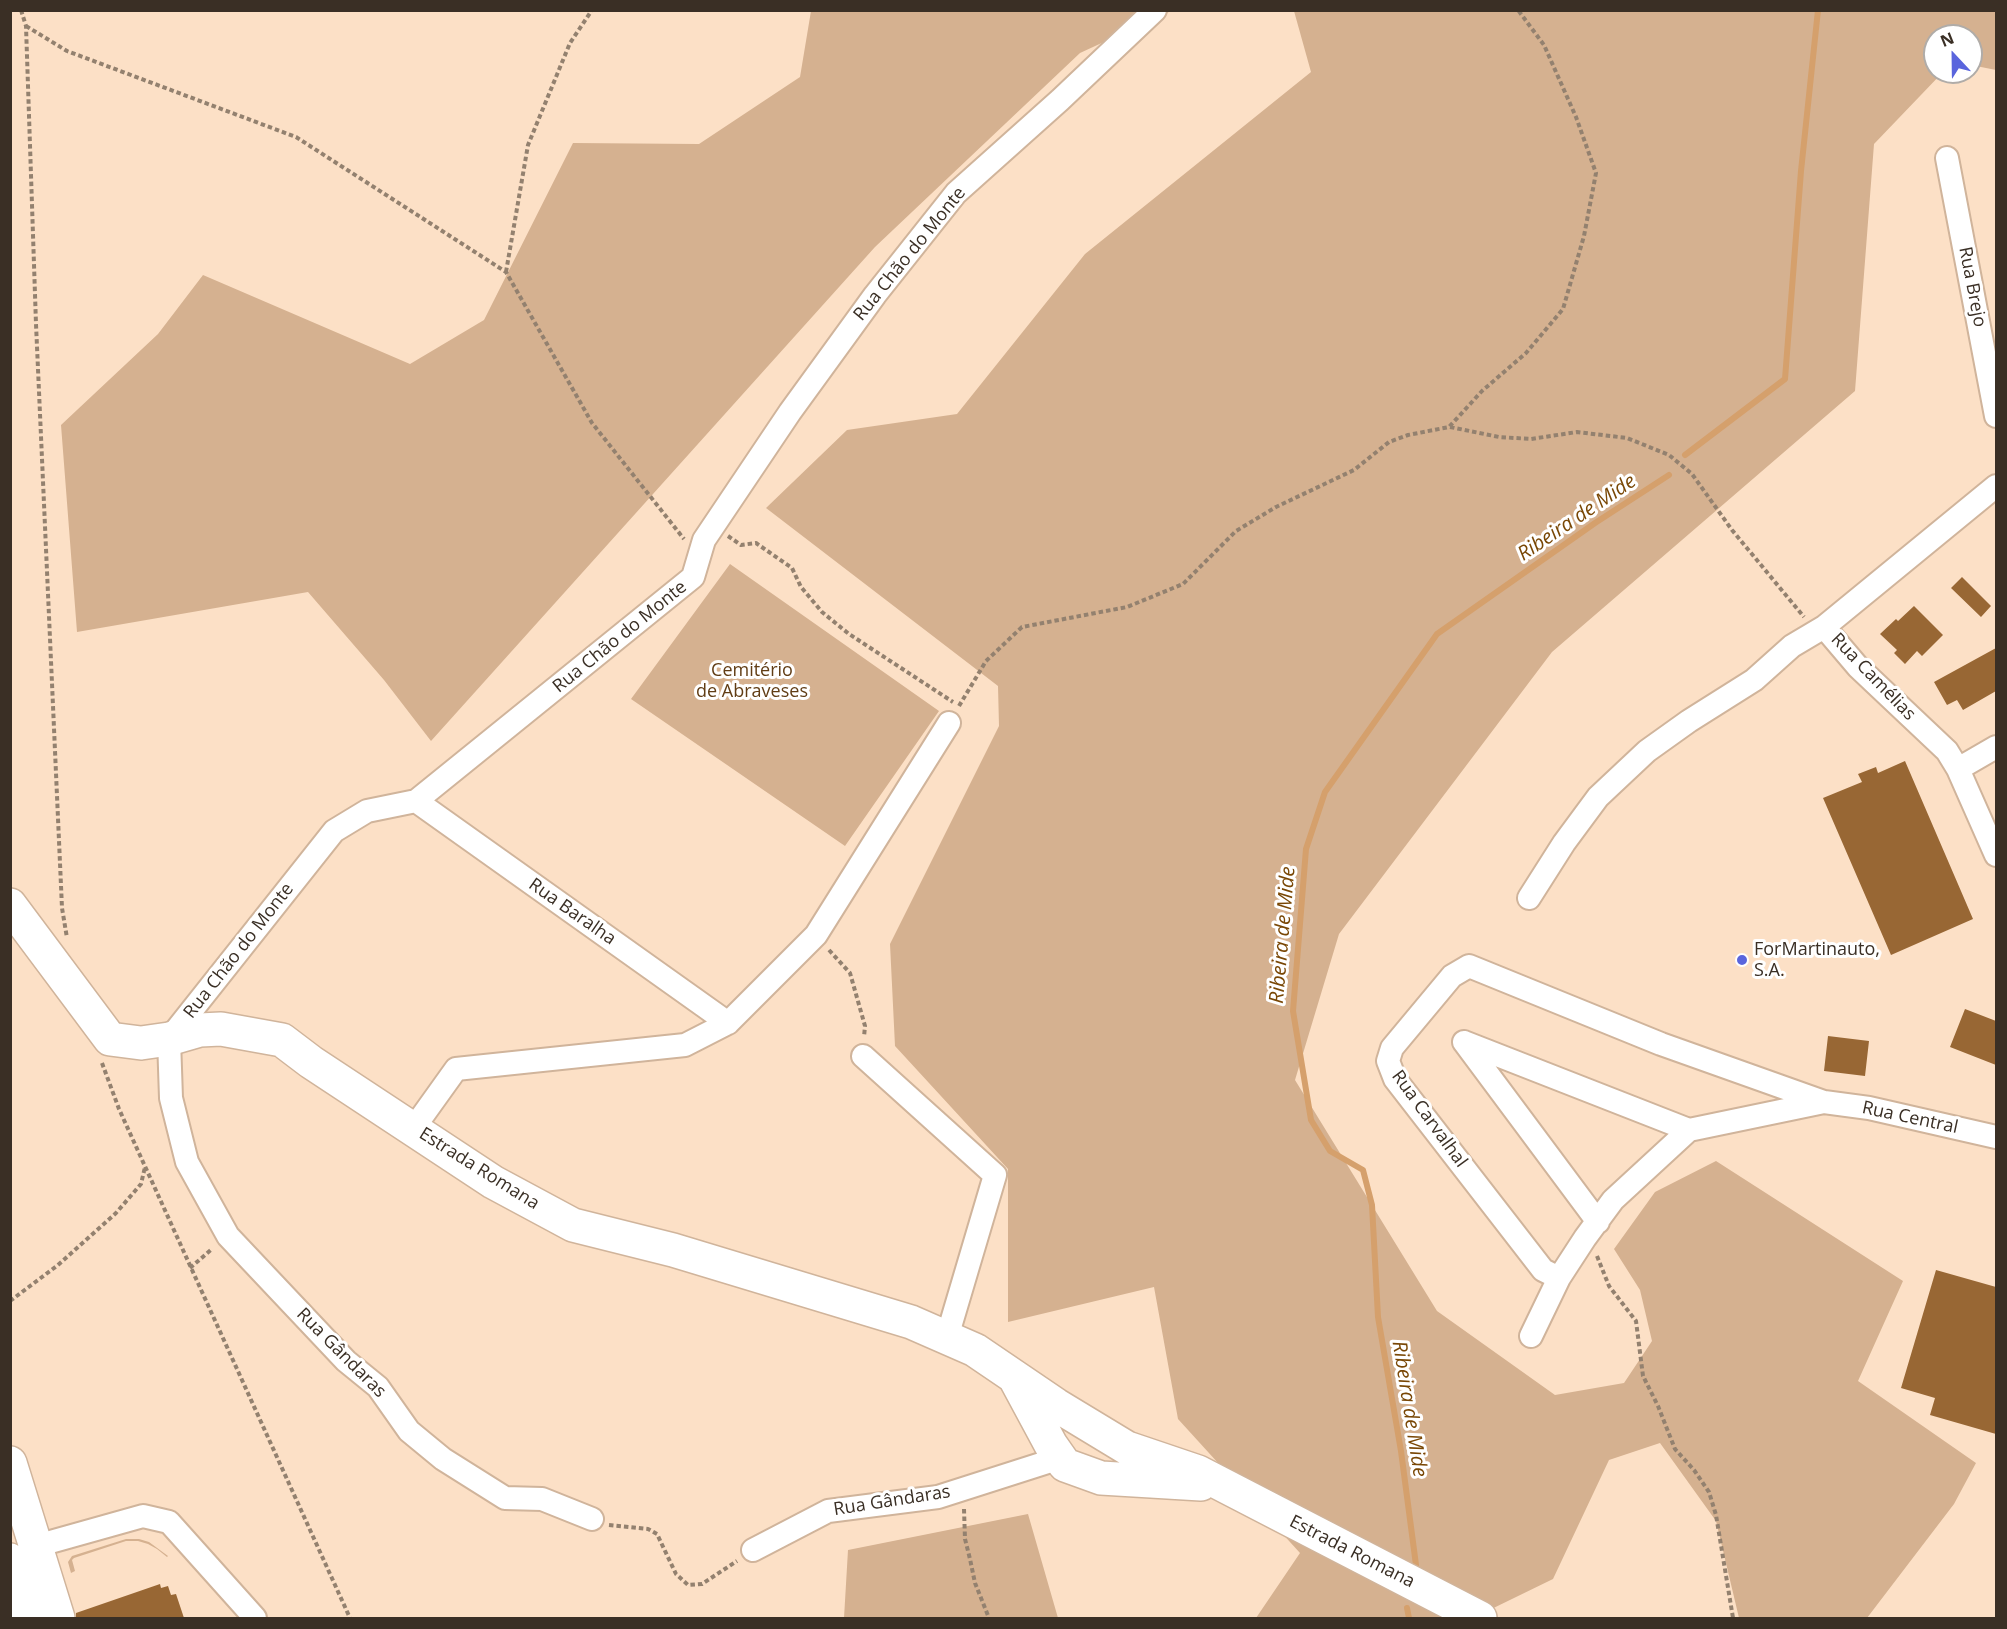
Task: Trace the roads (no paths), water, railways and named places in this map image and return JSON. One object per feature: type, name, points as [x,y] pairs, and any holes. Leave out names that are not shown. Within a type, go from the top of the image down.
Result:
[{"type":"street","name":"Rua Chão do Monte","points":[[170,1040],[334,831],[368,811],[416,801],[693,577],[704,540],[790,412],[855,322],[956,193],[1060,100],[1155,10]]},
{"type":"street","name":"Rua Brejo","points":[[1947,158],[1996,416]]},
{"type":"street","name":"Rua Camélias","points":[[1996,486],[1820,629],[1947,751],[1958,769],[1996,855]]},
{"type":"street","points":[[1529,898],[1564,843],[1598,797],[1647,751],[1754,680],[1792,646],[1820,629]]},
{"type":"street","points":[[413,1129],[456,1069],[685,1045],[728,1023],[816,935],[954,714]]},
{"type":"street","points":[[1958,769],[1996,747]]},
{"type":"street","name":"Rua Baralha","points":[[416,801],[728,1023]]},
{"type":"street","name":"Estrada Romana","points":[[10,905],[110,1039],[141,1043],[170,1040],[200,1030],[221,1029],[282,1040],[493,1182],[573,1225],[673,1250],[911,1322],[947,1337],[975,1350],[1056,1405],[1127,1448],[1179,1464],[1223,1485],[1480,1618]]},
{"type":"street","name":"Rua Carvalhal","points":[[1559,1278],[1543,1270],[1395,1079],[1388,1061],[1392,1048],[1452,975],[1469,966],[1661,1044],[1824,1102]]},
{"type":"street","name":"Rua Gândaras","points":[[170,1040],[171,1098],[187,1162],[228,1236],[346,1361],[378,1386],[409,1431],[443,1459],[505,1498],[542,1499],[592,1519]]},
{"type":"street","points":[[1591,1230],[1464,1042],[1689,1130]]},
{"type":"street","points":[[863,1056],[995,1175],[947,1337]]},
{"type":"street","points":[[1531,1336],[1559,1278],[1613,1200],[1689,1130],[1824,1102]]},
{"type":"street","name":"Rua Central","points":[[1824,1102],[1869,1108],[1996,1137]]},
{"type":"street","name":"Estrada Romana","points":[[1013,1376],[1051,1445],[1065,1465],[1101,1478],[1223,1485]]},
{"type":"street","name":"Rua Gândaras","points":[[753,1550],[828,1511],[938,1497],[1060,1458]]},
{"type":"street","points":[[10,1463],[23,1553],[28,1618]]},
{"type":"street","points":[[23,1553],[143,1516],[169,1522],[255,1618]]},
{"type":"street","points":[[23,1553],[58,1618]]},
{"type":"waterway","name":"Ribeira de Mide","points":[[1685,455],[1785,379],[1801,171],[1818,10]]},
{"type":"waterway","name":"Ribeira de Mide","points":[[1416,1565],[1401,1451],[1378,1317],[1372,1205],[1363,1170],[1330,1151],[1311,1120],[1293,1011],[1306,849],[1325,792],[1437,634],[1595,523],[1669,475]]},
{"type":"waterway","name":"Ribeira de Mide","points":[[1407,1608],[1409,1618]]},
{"type":"place","name":"ForMartinauto, S.A.","points":[[1742,960]]},
{"type":"park label","name":"Cemitério de Abraveses","points":[[752,681]]}]
